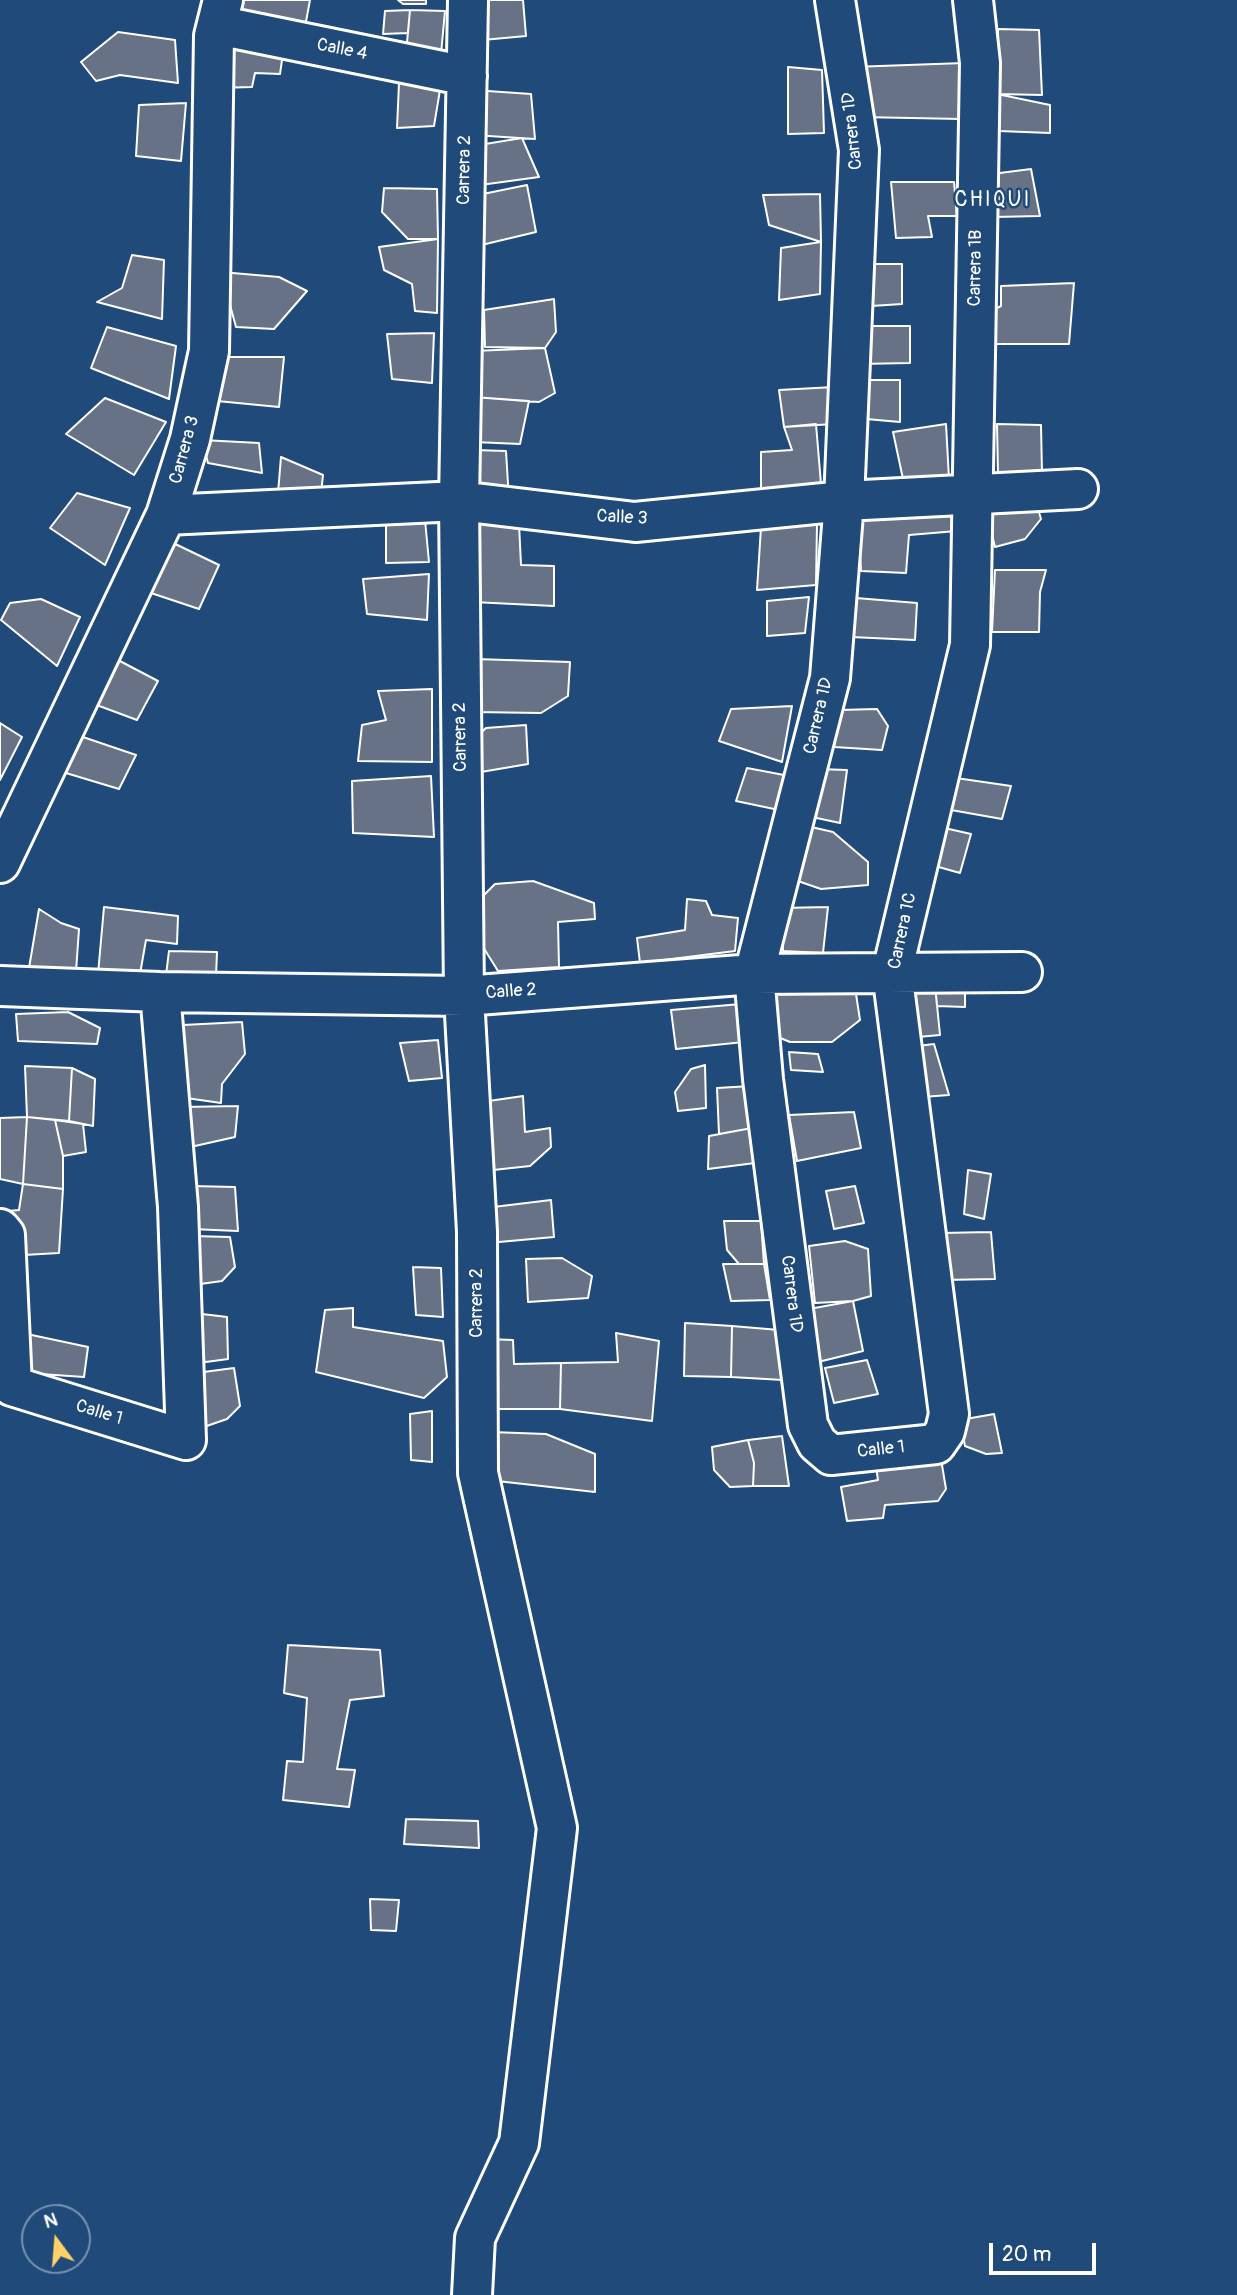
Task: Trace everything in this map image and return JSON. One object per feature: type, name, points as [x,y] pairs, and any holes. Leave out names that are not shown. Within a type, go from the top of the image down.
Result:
[{"type":"street","name":"Carrera 2","points":[[468,0],[459,501],[464,996],[477,1232],[478,1473],[557,1828],[519,2143],[475,2238],[472,2295]]},
{"type":"street","name":"Carrera 1D","points":[[808,1425],[763,1079],[754,974],[830,678],[844,502],[859,150],[835,0]]},
{"type":"street","name":"Carrera 1B","points":[[972,494],[980,63],[973,0]]},
{"type":"street","name":"Calle 4","points":[[220,13],[467,76]]},
{"type":"street","name":"Carrera 3","points":[[0,863],[166,515],[190,439],[209,351],[214,36],[220,13]]},
{"type":"street","name":"Calle 3","points":[[166,515],[459,501],[635,522],[844,502],[1077,489]]},
{"type":"street","name":"Carrera 1C","points":[[949,1414],[892,972],[970,645],[972,494]]},
{"type":"street","name":"Calle 2","points":[[0,986],[159,992],[464,996],[754,974],[1022,972]]},
{"type":"street","name":"Calle 1","points":[[0,1229],[5,1236],[12,1386],[186,1440],[178,1207],[159,992]]},
{"type":"street","name":"Calle 1","points":[[808,1425],[817,1443],[831,1455],[936,1444],[945,1431],[949,1414]]},
{"type":"building","points":[[240,0],[310,0],[305,27],[237,10]]},
{"type":"building","points":[[398,0],[426,0],[426,4],[403,4]]},
{"type":"building","points":[[472,0],[523,0],[526,36],[472,41]]},
{"type":"building","points":[[410,10],[408,33],[383,34],[385,11]]},
{"type":"building","points":[[410,10],[445,11],[441,54],[406,53]]},
{"type":"building","points":[[998,29],[1039,30],[1042,95],[997,94]]},
{"type":"building","points":[[118,32],[175,40],[178,83],[120,75],[96,81],[81,62]]},
{"type":"building","points":[[222,43],[283,53],[280,74],[255,73],[252,87],[216,88]]},
{"type":"building","points":[[964,63],[961,119],[860,117],[852,67]]},
{"type":"building","points":[[788,67],[822,70],[824,133],[788,134]]},
{"type":"building","points":[[399,83],[441,84],[434,126],[397,128]]},
{"type":"building","points":[[473,90],[531,94],[535,139],[473,135]]},
{"type":"building","points":[[997,94],[1050,105],[1050,133],[999,131]]},
{"type":"building","points":[[186,103],[181,161],[136,156],[139,105]]},
{"type":"building","points":[[522,138],[539,177],[473,186],[473,146]]},
{"type":"building","points":[[1031,169],[1040,216],[994,217],[992,174]]},
{"type":"building","points":[[891,182],[954,182],[957,216],[928,216],[932,237],[896,238]]},
{"type":"building","points":[[527,185],[536,232],[473,247],[473,196]]},
{"type":"building","points":[[384,188],[437,189],[438,239],[408,239],[382,212]]},
{"type":"building","points":[[820,194],[821,242],[769,225],[763,195]]},
{"type":"building","points":[[438,239],[437,313],[415,311],[412,284],[384,270],[379,247]]},
{"type":"building","points":[[821,242],[820,294],[779,300],[781,248]]},
{"type":"building","points":[[132,255],[164,260],[162,319],[97,302],[122,288]]},
{"type":"building","points":[[855,264],[902,264],[902,304],[856,307]]},
{"type":"building","points":[[221,272],[279,277],[307,291],[274,329],[236,327]]},
{"type":"building","points":[[1074,283],[1069,344],[993,344],[993,310],[1001,306],[1001,286]]},
{"type":"building","points":[[554,299],[556,332],[545,348],[485,347],[484,310]]},
{"type":"building","points":[[855,326],[910,326],[910,363],[858,364]]},
{"type":"building","points":[[107,327],[176,346],[169,399],[91,368]]},
{"type":"building","points":[[434,333],[432,383],[392,379],[387,334]]},
{"type":"building","points":[[545,348],[555,393],[539,402],[473,397],[473,351]]},
{"type":"building","points":[[222,357],[284,357],[279,407],[217,401]]},
{"type":"building","points":[[860,380],[900,380],[900,422],[866,419]]},
{"type":"building","points":[[834,387],[834,424],[784,427],[779,390]]},
{"type":"building","points":[[473,397],[529,401],[520,444],[474,442]]},
{"type":"building","points":[[105,398],[166,422],[134,475],[66,434]]},
{"type":"building","points":[[816,424],[821,484],[761,490],[761,452],[792,450],[784,427]]},
{"type":"building","points":[[946,424],[949,479],[903,479],[893,432]]},
{"type":"building","points":[[997,424],[1041,425],[1042,473],[998,474]]},
{"type":"building","points":[[202,440],[259,443],[262,473],[208,463]]},
{"type":"building","points":[[474,450],[506,451],[509,500],[477,493]]},
{"type":"building","points":[[281,457],[323,475],[321,494],[278,493]]},
{"type":"building","points":[[77,493],[130,508],[105,565],[50,528]]},
{"type":"building","points":[[1036,502],[1041,519],[1025,539],[995,547],[985,507]]},
{"type":"building","points":[[955,505],[957,531],[909,535],[906,573],[861,571],[858,514]]},
{"type":"building","points":[[425,520],[429,562],[386,563],[386,521]]},
{"type":"building","points":[[471,524],[519,524],[521,565],[554,566],[554,606],[473,602]]},
{"type":"building","points":[[817,524],[816,585],[757,590],[761,527]]},
{"type":"building","points":[[169,541],[219,565],[199,609],[139,589]]},
{"type":"building","points":[[995,570],[1046,570],[1040,592],[1039,632],[992,632]]},
{"type":"building","points":[[429,574],[427,620],[367,614],[363,579]]},
{"type":"building","points":[[809,597],[805,633],[767,636],[767,601]]},
{"type":"building","points":[[856,598],[917,603],[915,640],[851,637]]},
{"type":"building","points":[[41,599],[80,617],[57,666],[1,620],[10,603]]},
{"type":"building","points":[[116,659],[158,681],[137,720],[94,704]]},
{"type":"building","points":[[475,659],[570,662],[568,696],[541,713],[474,712]]},
{"type":"building","points":[[432,689],[432,762],[358,761],[362,725],[386,720],[378,691]]},
{"type":"building","points":[[792,706],[782,762],[719,741],[731,709]]},
{"type":"building","points":[[877,709],[888,726],[882,750],[834,747],[839,710]]},
{"type":"building","points":[[0,723],[22,737],[0,780]]},
{"type":"building","points":[[526,725],[528,764],[481,772],[472,741],[486,728]]},
{"type":"building","points":[[77,735],[136,755],[119,789],[56,770]]},
{"type":"building","points":[[747,768],[784,775],[779,810],[736,801]]},
{"type":"building","points":[[818,769],[847,770],[840,823],[812,817]]},
{"type":"building","points":[[431,776],[434,837],[353,833],[352,781]]},
{"type":"building","points":[[956,778],[1011,786],[1002,819],[951,810]]},
{"type":"building","points":[[807,826],[833,832],[868,862],[868,885],[821,889],[795,880]]},
{"type":"building","points":[[940,827],[971,834],[960,873],[928,864]]},
{"type":"building","points":[[533,881],[594,903],[595,919],[558,922],[559,967],[498,971],[478,939],[476,903],[495,884]]},
{"type":"building","points":[[687,899],[706,901],[712,915],[738,918],[735,951],[640,963],[637,938],[685,930]]},
{"type":"building","points":[[104,907],[178,916],[177,944],[146,940],[140,974],[98,974]]},
{"type":"building","points":[[828,907],[823,953],[783,951],[781,908]]},
{"type":"building","points":[[39,909],[61,923],[79,929],[76,972],[29,968]]},
{"type":"building","points":[[169,951],[217,952],[216,976],[166,975]]},
{"type":"building","points":[[965,973],[965,1007],[937,1006],[934,975]]},
{"type":"building","points":[[899,974],[934,975],[940,1035],[907,1038]]},
{"type":"building","points":[[854,981],[860,1020],[832,1042],[790,1042],[773,1035],[768,984]]},
{"type":"building","points":[[741,1004],[744,1042],[676,1049],[671,1010]]},
{"type":"building","points":[[68,1012],[100,1028],[97,1044],[18,1041],[16,1014]]},
{"type":"building","points":[[242,1022],[245,1054],[222,1084],[221,1103],[186,1098],[183,1025]]},
{"type":"building","points":[[438,1040],[442,1078],[409,1081],[400,1043]]},
{"type":"building","points":[[934,1044],[949,1095],[922,1097],[910,1047]]},
{"type":"building","points":[[789,1052],[818,1054],[823,1072],[791,1070]]},
{"type":"building","points":[[705,1065],[706,1108],[678,1111],[675,1092],[691,1069]]},
{"type":"building","points":[[25,1066],[72,1068],[69,1121],[27,1117]]},
{"type":"building","points":[[72,1068],[95,1079],[93,1126],[69,1121]]},
{"type":"building","points":[[751,1086],[752,1128],[719,1134],[717,1088]]},
{"type":"building","points":[[523,1096],[525,1132],[550,1128],[551,1147],[530,1166],[484,1171],[482,1102]]},
{"type":"building","points":[[238,1106],[235,1137],[186,1148],[182,1107]]},
{"type":"building","points":[[854,1112],[861,1148],[797,1161],[789,1115]]},
{"type":"building","points":[[27,1117],[55,1120],[63,1156],[63,1189],[23,1184]]},
{"type":"building","points":[[27,1117],[23,1184],[0,1179],[0,1118]]},
{"type":"building","points":[[55,1120],[83,1124],[86,1152],[63,1156]]},
{"type":"building","points":[[752,1128],[755,1163],[708,1169],[709,1136]]},
{"type":"building","points":[[968,1170],[991,1174],[984,1219],[964,1214]]},
{"type":"building","points":[[23,1184],[63,1189],[59,1253],[24,1255],[8,1224],[8,1211],[19,1210]]},
{"type":"building","points":[[191,1186],[235,1187],[238,1231],[191,1229]]},
{"type":"building","points":[[855,1186],[864,1223],[834,1229],[826,1191]]},
{"type":"building","points":[[551,1200],[554,1237],[488,1243],[485,1208]]},
{"type":"building","points":[[724,1221],[761,1221],[764,1264],[739,1264],[727,1250]]},
{"type":"building","points":[[991,1232],[995,1279],[943,1280],[941,1233]]},
{"type":"building","points":[[192,1236],[230,1237],[235,1267],[222,1281],[193,1285]]},
{"type":"building","points":[[845,1241],[868,1249],[871,1296],[853,1301],[815,1303],[809,1246]]},
{"type":"building","points":[[562,1258],[592,1276],[588,1298],[528,1302],[526,1259]]},
{"type":"building","points":[[723,1264],[764,1264],[770,1300],[731,1301]]},
{"type":"building","points":[[413,1267],[441,1268],[443,1317],[416,1315]]},
{"type":"building","points":[[853,1301],[863,1351],[818,1362],[809,1309]]},
{"type":"building","points":[[353,1308],[353,1327],[443,1341],[447,1377],[424,1398],[316,1372],[325,1310]]},
{"type":"building","points":[[194,1313],[227,1317],[228,1359],[206,1362],[195,1355]]},
{"type":"building","points":[[685,1323],[732,1326],[731,1377],[684,1376]]},
{"type":"building","points":[[732,1326],[779,1330],[783,1380],[731,1377]]},
{"type":"building","points":[[616,1333],[659,1341],[652,1421],[560,1409],[561,1363],[618,1362]]},
{"type":"building","points":[[27,1334],[88,1347],[84,1377],[26,1373]]},
{"type":"building","points":[[486,1339],[513,1340],[514,1364],[561,1363],[560,1409],[487,1409]]},
{"type":"building","points":[[867,1360],[878,1394],[834,1403],[825,1368]]},
{"type":"building","points":[[234,1368],[240,1406],[227,1419],[198,1429],[196,1373]]},
{"type":"building","points":[[432,1411],[432,1462],[411,1460],[410,1414]]},
{"type":"building","points":[[994,1414],[1002,1453],[986,1454],[965,1446],[960,1420]]},
{"type":"building","points":[[491,1432],[546,1434],[595,1454],[595,1492],[488,1480]]},
{"type":"building","points":[[782,1436],[789,1486],[753,1486],[754,1463],[748,1440]]},
{"type":"building","points":[[748,1440],[754,1463],[753,1486],[730,1487],[714,1470],[712,1447]]},
{"type":"building","points":[[939,1447],[946,1489],[938,1501],[885,1505],[883,1518],[847,1521],[841,1487],[878,1480],[874,1454]]},
{"type":"building","points":[[288,1645],[380,1650],[384,1696],[350,1700],[337,1769],[355,1770],[349,1807],[283,1800],[287,1761],[303,1762],[307,1698],[284,1693]]},
{"type":"building","points":[[406,1819],[478,1821],[479,1848],[404,1844]]},
{"type":"building","points":[[370,1899],[399,1900],[396,1931],[371,1930]]},
{"type":"district","name":"CHIQUI","points":[[993,201]]}]
